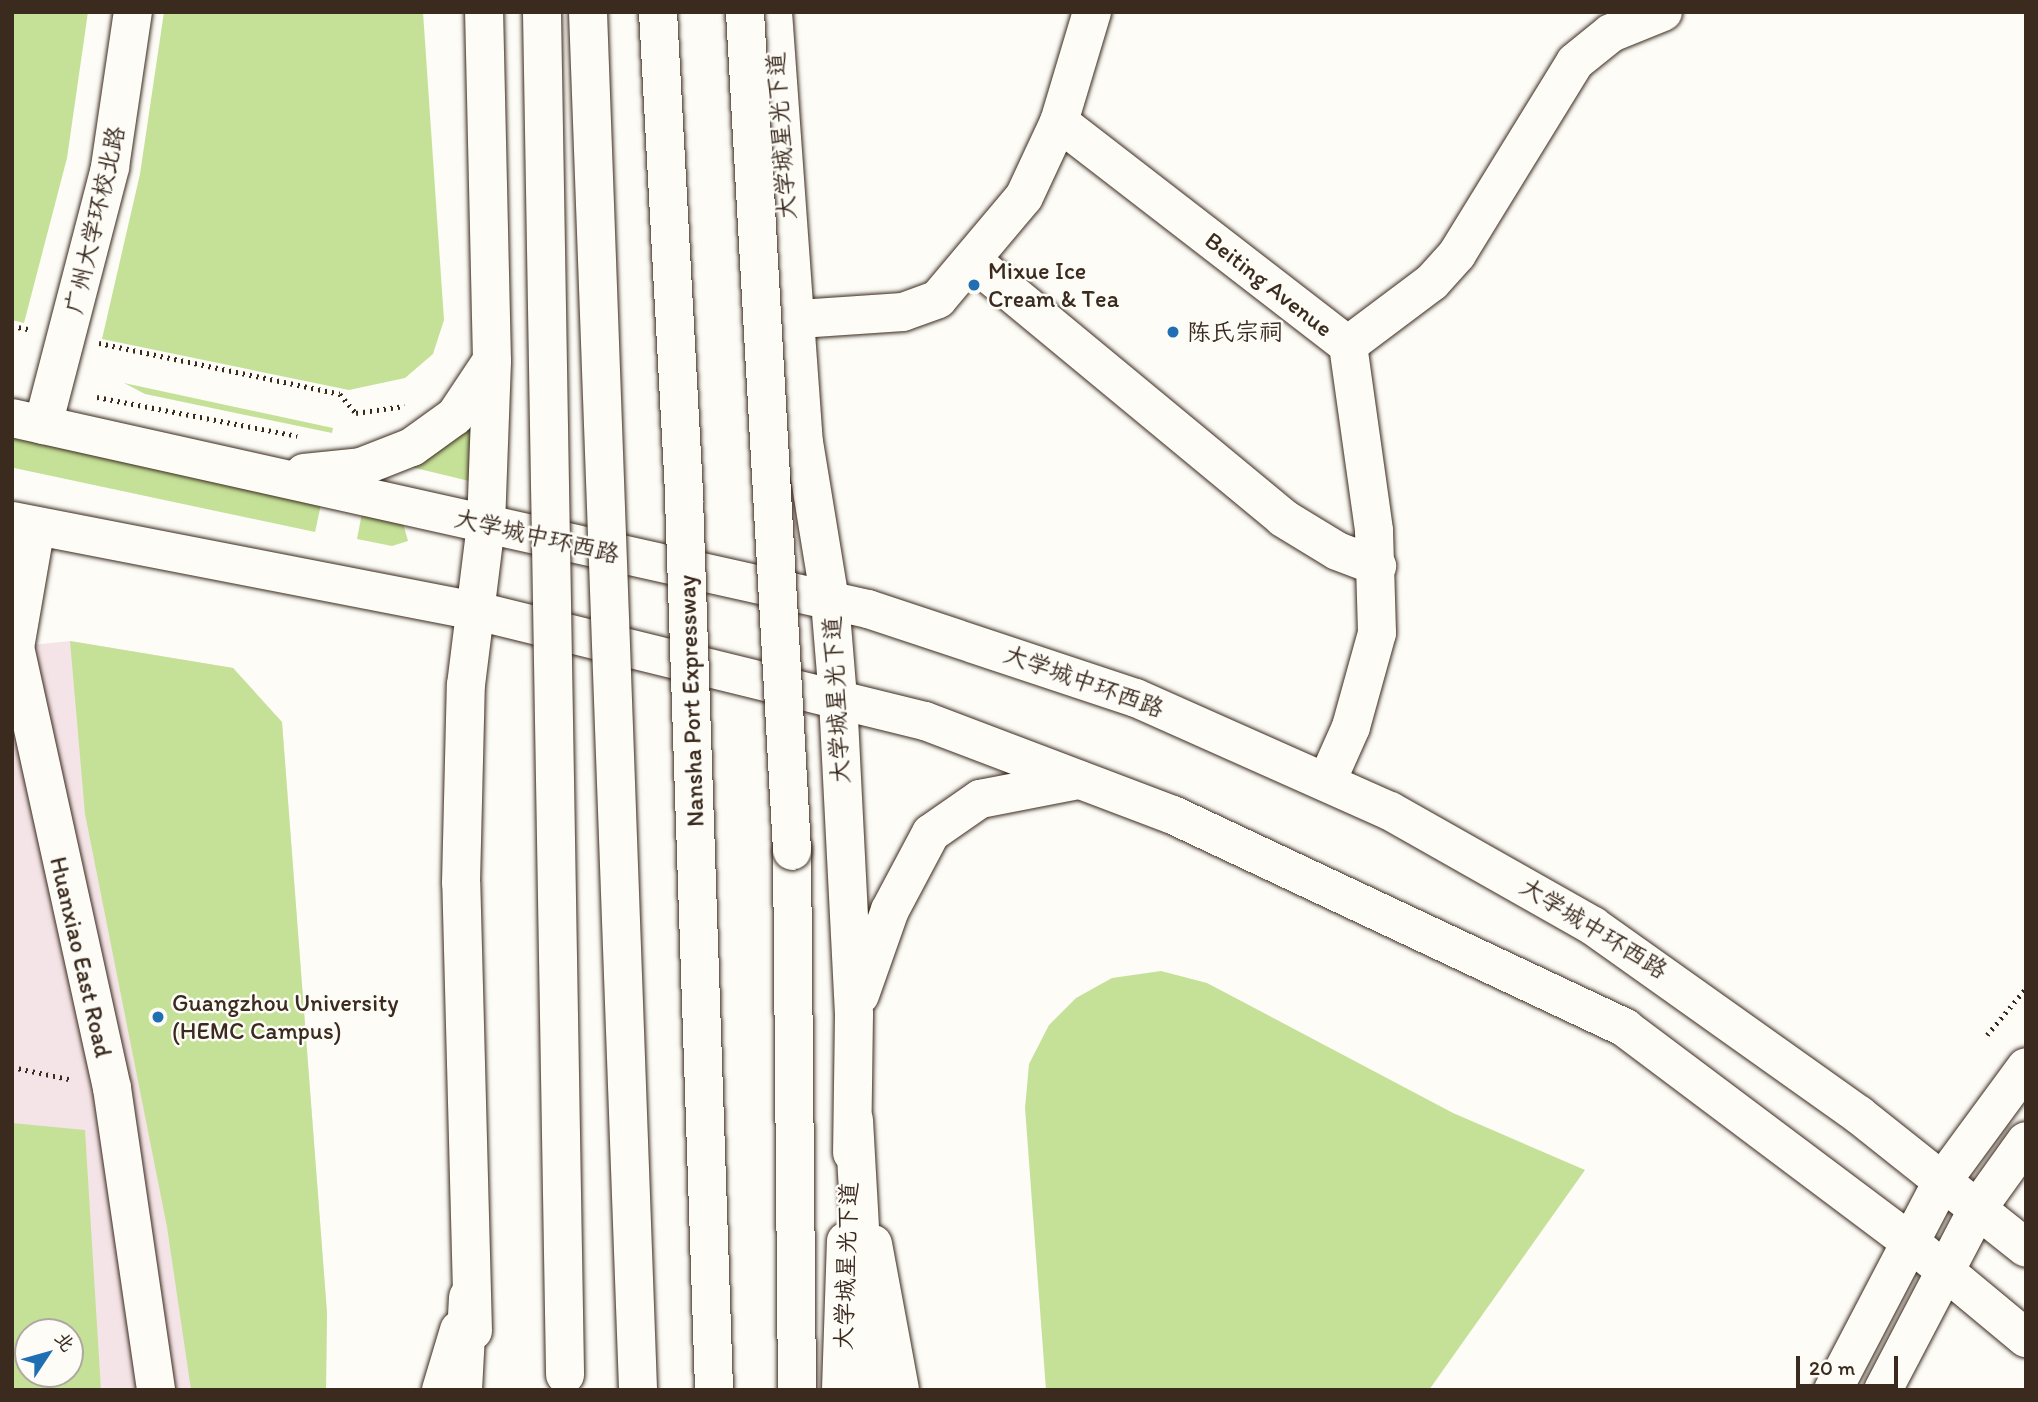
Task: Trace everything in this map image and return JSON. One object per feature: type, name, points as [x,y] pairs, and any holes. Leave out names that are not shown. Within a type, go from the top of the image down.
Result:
[{"type":"main road","name":"广州大学环校北路","points":[[28,422],[110,167],[133,12]]},
{"type":"main road","points":[[463,1390],[468,1297],[461,883],[466,685],[486,525],[492,361],[484,12]]},
{"type":"main road","points":[[542,12],[565,1382]]},
{"type":"main road","points":[[588,12],[638,1390]]},
{"type":"main road","name":"Nansha Port Expressway","points":[[658,12],[684,498],[714,1390]]},
{"type":"main road","points":[[745,12],[792,851],[797,1385]]},
{"type":"main road","name":"大学城星光下道","points":[[773,12],[804,442],[830,601],[838,699],[854,1014],[854,1120],[841,1390]]},
{"type":"main road","points":[[814,318],[918,310],[974,262],[1040,174],[1059,122],[1092,12]]},
{"type":"main road","points":[[1348,345],[1432,282],[1457,254],[1575,62],[1611,33],[1664,12]]},
{"type":"main road","name":"Beiting Avenue","points":[[1059,122],[1348,345],[1377,566],[1370,668],[1327,781]]},
{"type":"main road","points":[[974,262],[1283,518],[1337,551],[1377,566]]},
{"type":"main road","points":[[264,476],[351,468],[394,456],[455,416],[492,361]]},
{"type":"main road","name":"大学城中环西路","points":[[28,422],[830,601],[1040,663],[1327,781],[1461,848],[1667,972],[1943,1180],[2026,1248]]},
{"type":"main road","points":[[24,523],[477,611],[925,721],[1082,780],[1269,856],[1625,1028],[1909,1241],[2026,1338]]},
{"type":"main road","name":"Huanxiao East Road","points":[[24,523],[15,647],[111,1088],[156,1390]]},
{"type":"main road","points":[[854,1014],[890,911],[931,833],[980,799],[1082,780]]},
{"type":"main road","points":[[1833,1390],[1943,1180],[2026,1067]]},
{"type":"main road","points":[[854,1120],[869,1390]]},
{"type":"main road","points":[[854,1120],[900,1390]]},
{"type":"main road","points":[[1883,1390],[1978,1208],[2026,1141]]},
{"type":"main road","points":[[441,1390],[468,1297]]},
{"type":"main road","points":[[468,1297],[481,1390]]},
{"type":"path","points":[[12,326],[37,331]]},
{"type":"path","points":[[102,344],[340,394],[356,413],[392,411],[412,401]]},
{"type":"path","points":[[1987,1035],[2026,988]]},
{"type":"path","points":[[12,1067],[111,1088]]},
{"type":"shaded area","name":"Guangzhou University (HEMC Campus)","points":[[70,641],[233,668],[282,722],[327,1313],[326,1390],[12,1390],[12,647]]},
{"type":"green space","points":[[12,12],[88,12],[67,158],[24,323],[12,320]]},
{"type":"green space","points":[[164,12],[423,12],[444,320],[433,354],[405,378],[349,390],[102,339],[140,174]]},
{"type":"green space","points":[[124,383],[333,428],[332,433],[145,394]]},
{"type":"green space","points":[[482,401],[486,485],[411,467]]},
{"type":"green space","points":[[12,438],[321,504],[315,532],[12,468]]},
{"type":"green space","points":[[362,513],[403,523],[408,541],[392,546],[357,539]]},
{"type":"green space","name":"Guangzhou University (HEMC Campus)","points":[[70,641],[233,668],[282,722],[327,1313],[326,1390],[191,1390],[167,1227],[85,814]]},
{"type":"green space","points":[[1161,971],[1207,983],[1453,1113],[1585,1170],[1429,1390],[1046,1390],[1025,1108],[1029,1064],[1049,1025],[1076,998],[1112,978]]},
{"type":"green space","points":[[12,1123],[85,1130],[101,1390],[12,1390]]},
{"type":"place","name":"Mixue Ice Cream & Tea","points":[[974,285]]},
{"type":"place","name":"陈氏宗祠","points":[[1173,332]]},
{"type":"place","name":"Guangzhou University (HEMC Campus)","points":[[158,1017]]}]
